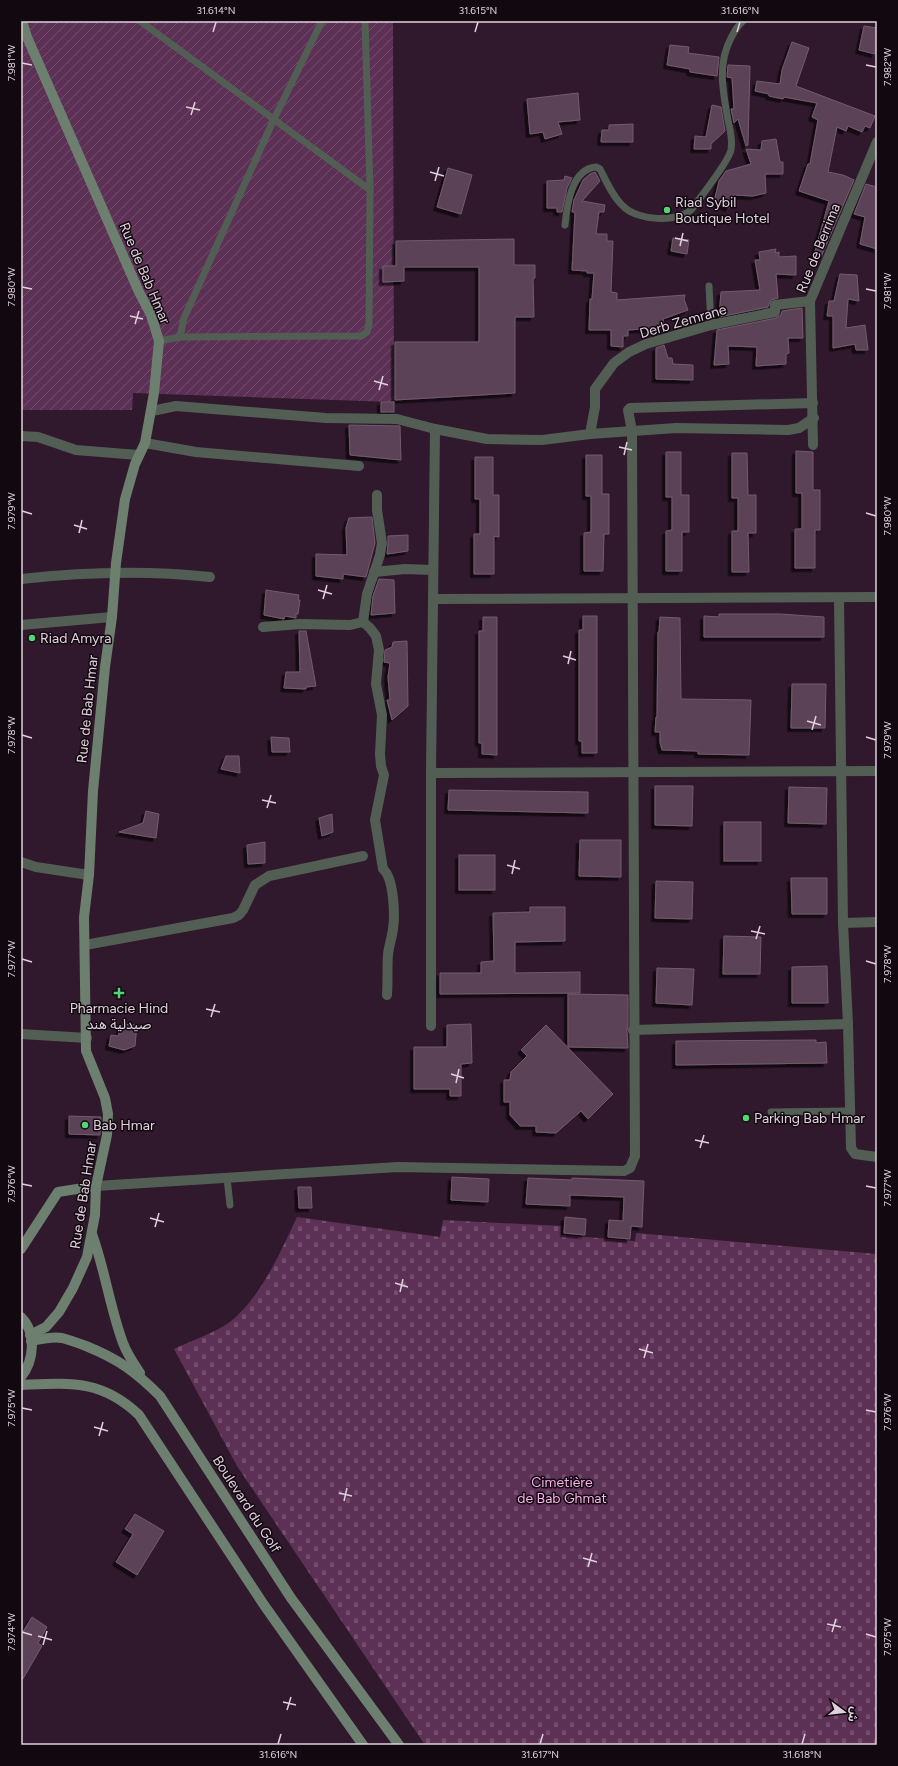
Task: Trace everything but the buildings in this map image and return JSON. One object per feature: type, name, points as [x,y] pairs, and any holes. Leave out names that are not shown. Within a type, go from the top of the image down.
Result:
[{"type":"main road","name":"Rue de Bab Hmar","points":[[22,21],[27,37],[139,292],[151,315],[159,341],[152,411],[145,444],[138,455],[125,499],[115,572],[112,617],[105,667],[93,792],[89,875],[84,917],[86,1051],[105,1098],[108,1114],[107,1135],[96,1186],[95,1215],[87,1257],[63,1306],[52,1321],[31,1338]]},
{"type":"main road","name":"Rue de Bab Hmar","points":[[21,1249],[58,1192],[96,1186]]},
{"type":"main road","points":[[92,1234],[99,1254],[112,1309],[124,1345],[142,1378]]},
{"type":"main road","points":[[21,1317],[27,1325],[31,1338],[31,1358],[21,1377]]},
{"type":"main road","name":"Boulevard du Golf","points":[[31,1338],[63,1338],[110,1356],[123,1363],[142,1378],[160,1396],[291,1598],[399,1745]]},
{"type":"main road","points":[[21,1385],[67,1384],[91,1386],[107,1392],[131,1407],[139,1415],[264,1604],[363,1745]]},
{"type":"street","name":"Rue de Berrima","points":[[814,445],[810,301],[877,142]]},
{"type":"street","name":"Derb Zemrane","points":[[590,434],[595,407],[595,389],[614,363],[629,352],[646,344],[711,325],[775,312],[775,305],[810,301]]},
{"type":"street","points":[[96,1186],[398,1166],[624,1171],[630,1168],[635,1156],[634,772],[632,431],[628,414],[630,408],[813,403]]},
{"type":"street","points":[[152,411],[176,406],[326,418],[397,419],[435,430],[488,439],[542,440],[590,434],[676,428],[788,430],[799,428],[814,418]]},
{"type":"street","points":[[431,1026],[431,773],[435,430]]},
{"type":"street","points":[[21,436],[38,437],[76,450],[138,455]]},
{"type":"street","points":[[145,444],[196,452],[360,466]]},
{"type":"street","points":[[363,622],[367,594],[379,562],[382,543],[377,510],[377,494]]},
{"type":"street","points":[[374,572],[405,569],[433,570]]},
{"type":"street","points":[[21,579],[115,572],[184,574],[210,577]]},
{"type":"street","points":[[433,599],[877,597]]},
{"type":"street","points":[[839,598],[843,923],[848,1024],[851,1148],[855,1154],[877,1157]]},
{"type":"street","points":[[21,625],[112,617]]},
{"type":"street","points":[[263,627],[300,624],[350,625],[363,622]]},
{"type":"street","points":[[363,622],[376,636],[378,650],[376,684],[382,715],[380,754],[381,766],[384,775],[375,820],[383,869],[388,873],[392,884],[393,913],[393,927],[388,954],[387,995]]},
{"type":"street","points":[[431,773],[877,771]]},
{"type":"street","points":[[85,945],[233,918],[239,915],[252,889],[263,879],[279,873],[342,862],[363,856]]},
{"type":"street","points":[[21,862],[36,867],[89,875]]},
{"type":"street","points":[[843,923],[877,922]]},
{"type":"street","points":[[634,1030],[848,1024]]},
{"type":"street","points":[[21,1034],[87,1038]]},
{"type":"lane","points":[[140,21],[370,190]]},
{"type":"lane","points":[[180,337],[184,318],[274,120],[322,21]]},
{"type":"lane","points":[[159,341],[180,337],[361,336],[367,332],[369,324],[370,190],[365,21]]},
{"type":"lane","points":[[565,225],[567,210],[573,188],[578,178],[591,167],[600,169],[623,207],[638,215],[657,218],[680,218],[692,209],[726,160],[731,150],[731,134],[722,84],[722,68],[728,45],[738,25],[743,21]]},
{"type":"lane","points":[[709,286],[711,325]]},
{"type":"lane","points":[[771,1112],[849,1111]]},
{"type":"lane","points":[[227,1178],[230,1204]]},
{"type":"green space","points":[[21,21],[393,21],[394,402],[133,393],[132,410],[21,410]]},
{"type":"green space","name":"Cimetière de Bab Ghmat","points":[[297,1217],[440,1237],[443,1220],[561,1226],[561,1235],[635,1241],[636,1233],[877,1254],[877,1745],[425,1745],[237,1466],[174,1349],[222,1327],[239,1314],[268,1275],[284,1246]]},
{"type":"place","name":"Riad Sybil Boutique Hotel","points":[[667,210]]},
{"type":"place","name":"Riad Amyra","points":[[32,638]]},
{"type":"place","name":"Pharmacie Hind صيدلية هند","points":[[119,993]]},
{"type":"place","name":"Parking Bab Hmar","points":[[746,1118]]},
{"type":"place","name":"Bab Hmar","points":[[85,1125]]}]
